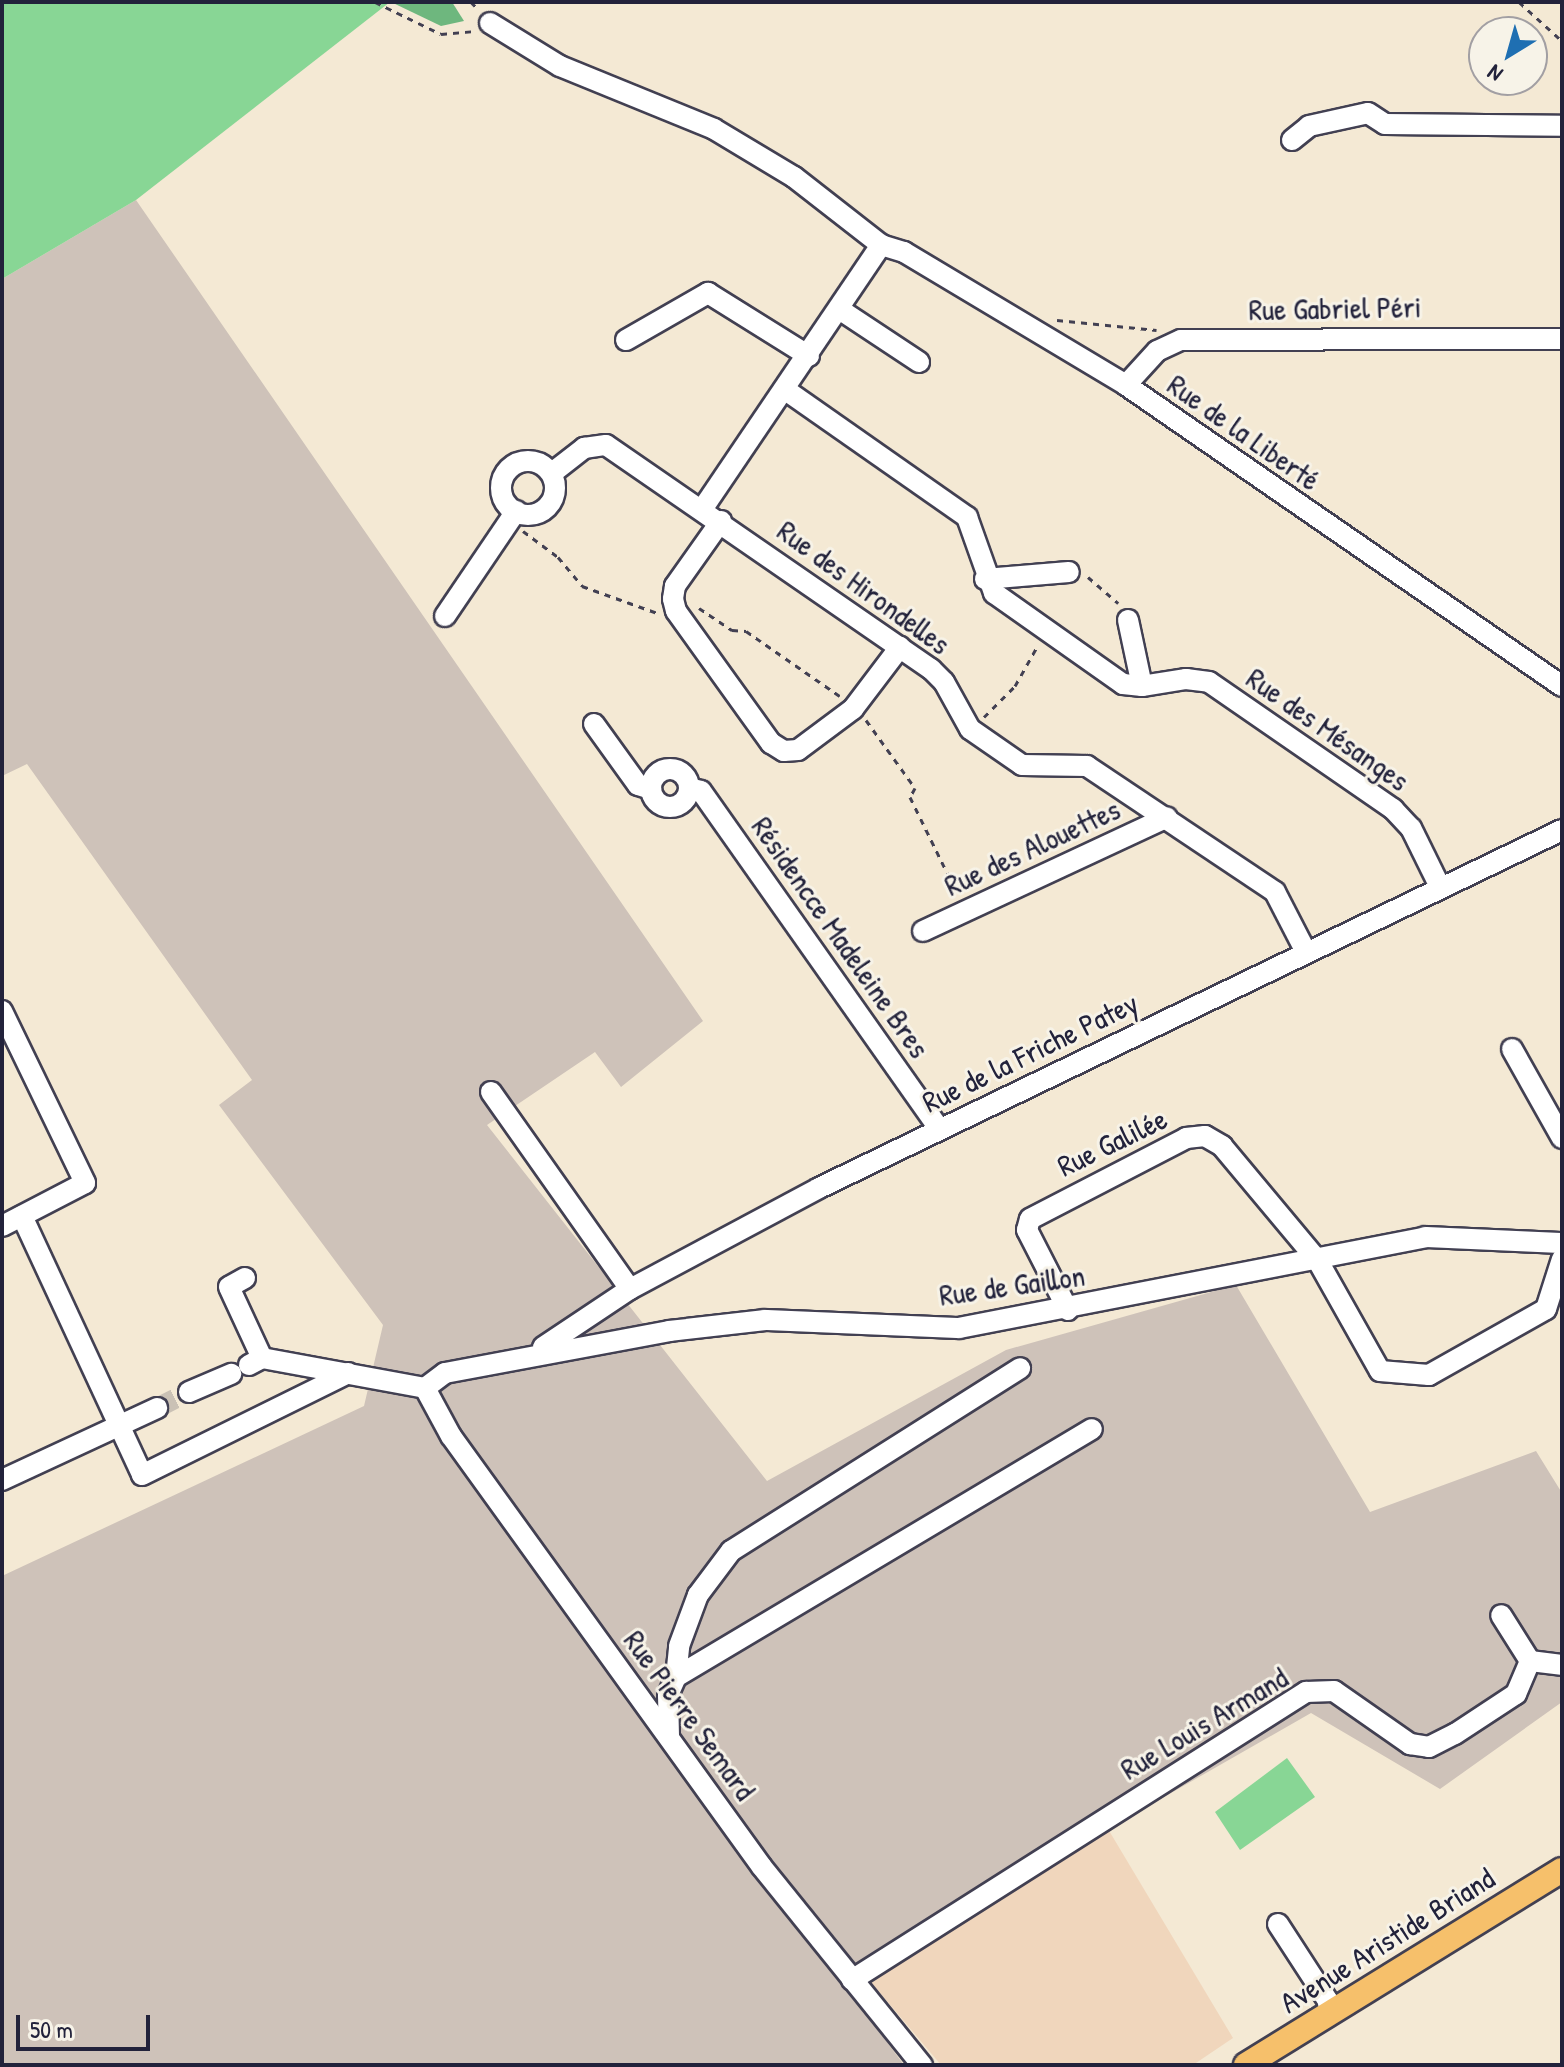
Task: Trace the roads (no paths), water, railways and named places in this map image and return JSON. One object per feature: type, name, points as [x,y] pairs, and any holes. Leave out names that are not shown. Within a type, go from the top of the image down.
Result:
[{"type":"main road","name":"Avenue Aristide Briand","points":[[1246,2065],[1562,1870]]},
{"type":"street","name":"Rue de la Liberté","points":[[490,23],[560,66],[714,129],[794,177],[881,245],[904,252],[1126,385],[1562,686]]},
{"type":"street","points":[[1292,140],[1309,126],[1368,113],[1385,124],[1562,126]]},
{"type":"street","points":[[703,508],[787,391],[881,245]]},
{"type":"street","points":[[626,340],[708,293],[809,356]]},
{"type":"street","points":[[839,309],[919,362]]},
{"type":"street","name":"Rue Gabriel Péri","points":[[1126,385],[1157,351],[1181,340],[1562,339]]},
{"type":"street","points":[[787,391],[967,517],[976,533],[985,579],[994,593],[1123,684],[1142,686],[1128,620]]},
{"type":"street","name":"Rue des Hirondelles","points":[[552,473],[596,442],[703,508],[900,647],[944,682],[970,729],[1022,765],[1087,766],[1275,892],[1306,952]]},
{"type":"street","points":[[524,461],[535,461],[552,473],[555,494],[551,504],[533,515],[512,516],[501,492],[506,472],[524,461]]},
{"type":"street","points":[[445,616],[512,516]]},
{"type":"street","points":[[721,521],[675,586],[676,611],[771,743],[784,751],[798,750],[853,709],[900,647]]},
{"type":"street","points":[[985,579],[1069,572]]},
{"type":"street","name":"Rue des Mésanges","points":[[1142,686],[1186,679],[1209,682],[1393,809],[1411,828],[1440,887]]},
{"type":"street","name":"Résidencce Madeleine Bres","points":[[594,724],[638,785],[651,789],[655,776],[667,769],[682,773],[689,788],[701,791],[939,1129]]},
{"type":"street","name":"Rue des Alouettes","points":[[923,931],[1167,817]]},
{"type":"street","name":"Rue de la Friche Patey","points":[[536,1352],[630,1289],[819,1188],[1562,830]]},
{"type":"street","points":[[2,1011],[85,1183],[2,1226]]},
{"type":"street","points":[[1512,1049],[1562,1138]]},
{"type":"street","points":[[491,1092],[630,1289]]},
{"type":"street","name":"Rue Galilée","points":[[1068,1310],[1027,1230],[1030,1219],[1186,1138],[1205,1136],[1222,1146],[1318,1261],[1380,1371],[1429,1375],[1546,1309],[1562,1259]]},
{"type":"street","points":[[22,1216],[142,1475],[348,1373]]},
{"type":"street","name":"Rue de Gaillon","points":[[425,1388],[445,1373],[536,1352],[765,1320],[959,1328],[1068,1310],[1425,1237],[1514,1237],[1562,1243]]},
{"type":"street","points":[[245,1278],[229,1287],[247,1366]]},
{"type":"street","points":[[189,1392],[247,1366],[348,1373],[425,1388]]},
{"type":"street","points":[[669,1736],[668,1695],[676,1677],[679,1646],[698,1595],[731,1551],[1020,1368]]},
{"type":"street","name":"Rue Pierre Semard","points":[[425,1388],[451,1436],[669,1736],[852,1980],[922,2065]]},
{"type":"street","points":[[2,1480],[157,1408]]},
{"type":"street","points":[[676,1677],[1092,1429]]},
{"type":"street","points":[[1501,1615],[1530,1661],[1562,1665]]},
{"type":"street","name":"Rue Louis Armand","points":[[852,1980],[1306,1692],[1334,1691],[1410,1744],[1429,1747],[1516,1694],[1530,1661]]},
{"type":"street","points":[[1278,1924],[1328,2001],[1329,2014]]},
{"type":"tunnel","points":[[157,1408],[189,1392]]}]
